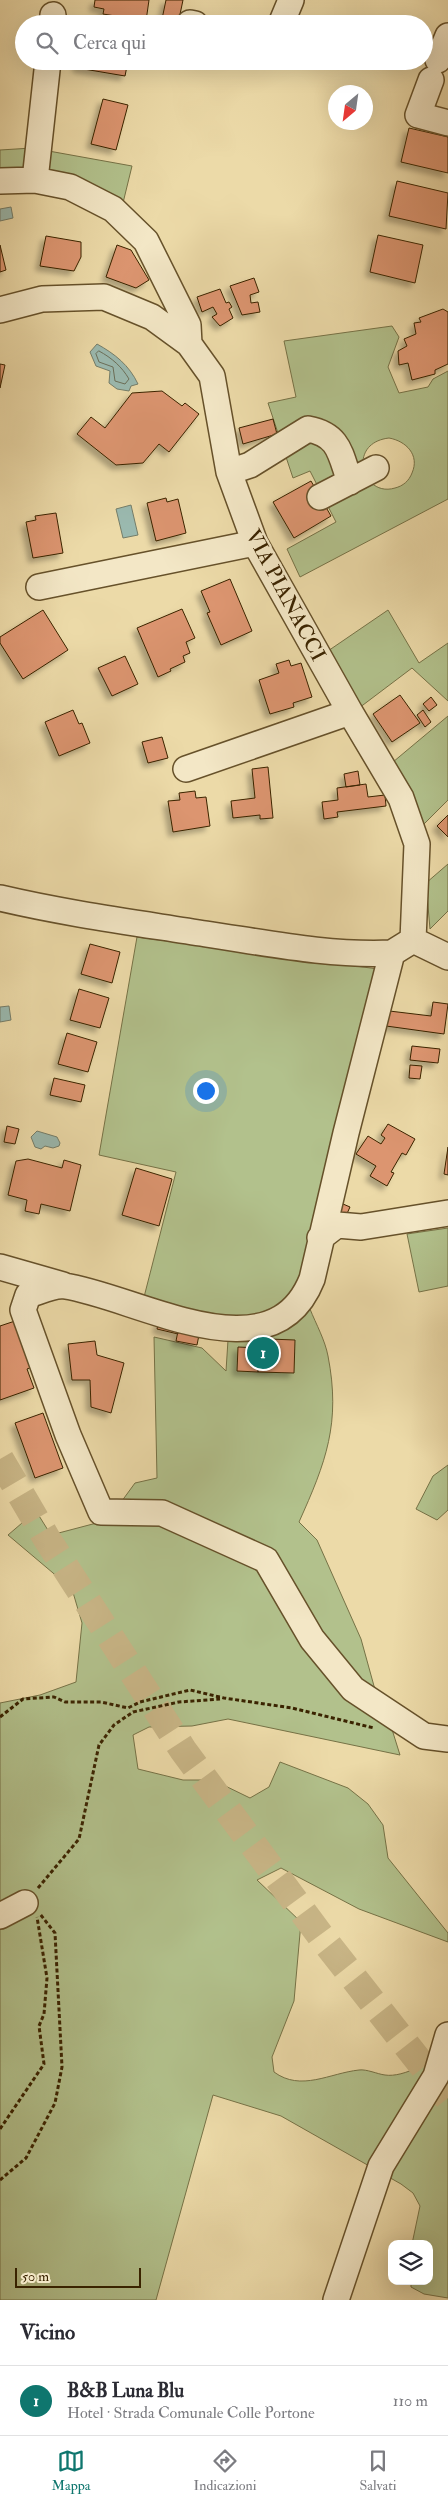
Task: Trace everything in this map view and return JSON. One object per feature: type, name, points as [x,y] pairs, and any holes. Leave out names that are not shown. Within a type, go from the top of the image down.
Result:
[{"type":"street","points":[[285,15],[291,0]]},
{"type":"street","points":[[448,36],[418,115],[448,123]]},
{"type":"street","points":[[35,180],[47,70]]},
{"type":"street","points":[[0,181],[35,180],[70,187],[113,209],[146,241],[188,325],[190,344]]},
{"type":"street","name":"VIA PIANACCI","points":[[0,310],[42,299],[104,297],[152,317],[190,344],[212,376],[229,472],[255,543],[350,712],[401,798],[417,844],[413,940]]},
{"type":"street","points":[[229,472],[250,465],[308,429],[322,432],[333,438],[350,482]]},
{"type":"street","points":[[320,497],[376,468]]},
{"type":"street","points":[[39,587],[255,543]]},
{"type":"street","points":[[186,769],[350,712]]},
{"type":"street","points":[[0,898],[47,909],[281,945],[371,954],[392,954],[413,940],[448,957]]},
{"type":"street","points":[[0,1267],[218,1328],[250,1329],[272,1323],[295,1308],[306,1295],[312,1278],[320,1238],[383,982],[392,954]]},
{"type":"street","points":[[320,1238],[341,1244],[360,1227],[448,1214]]},
{"type":"street","points":[[63,1285],[28,1295],[23,1310],[68,1435],[102,1512],[162,1512],[266,1560],[312,1638],[353,1689],[424,1736],[448,1739]]},
{"type":"street","points":[[0,1916],[25,1904]]},
{"type":"street","points":[[336,2300],[380,2166],[436,2076],[448,2035]]},
{"type":"path","points":[[0,1717],[23,1699],[54,1697],[65,1702],[101,1702],[128,1708],[140,1702],[180,1690],[202,1691],[224,1698],[292,1708],[376,1729]]},
{"type":"path","points":[[25,1904],[79,1839],[98,1745],[114,1725],[133,1712],[179,1702],[224,1698]]},
{"type":"path","points":[[0,2129],[44,2064],[39,2026],[44,2014],[47,1978],[37,1918],[25,1904]]},
{"type":"path","points":[[0,2180],[26,2158],[55,2103],[62,2067],[55,1933],[43,1917],[25,1904]]},
{"type":"green space","points":[[32,148],[132,166],[122,207],[0,173],[0,150]]},
{"type":"green space","points":[[392,326],[399,337],[388,367],[399,393],[428,387],[433,379],[448,371],[448,499],[300,577],[287,549],[336,522],[310,471],[293,478],[268,403],[296,397],[284,341]],"holes":[[[389,438],[401,442],[410,450],[413,455],[414,466],[409,478],[403,484],[395,488],[384,489],[374,485],[367,478],[363,459],[367,449],[376,442]]]},
{"type":"green space","points":[[388,610],[419,663],[448,643],[448,701],[412,668],[359,708],[325,653]]},
{"type":"green space","points":[[448,716],[448,800],[422,826],[393,762]]},
{"type":"green space","points":[[448,864],[448,911],[430,929],[426,883]]},
{"type":"green space","points":[[137,937],[378,969],[295,1301],[252,1321],[143,1301],[176,1172],[99,1155]]},
{"type":"green space","points":[[448,1228],[448,1286],[419,1292],[407,1234]]},
{"type":"green space","points":[[310,1309],[327,1350],[332,1380],[332,1422],[328,1442],[317,1480],[299,1522],[317,1540],[361,1639],[374,1686],[390,1723],[400,1755],[228,1719],[192,1726],[149,1727],[133,1735],[138,1769],[183,1780],[213,1780],[250,1798],[269,1787],[280,1762],[348,1788],[368,1804],[383,1825],[388,1858],[448,1933],[448,1942],[359,1909],[281,1868],[257,1880],[301,1922],[294,2001],[272,2057],[274,2072],[284,2078],[295,2081],[316,2080],[359,2070],[385,2075],[401,2074],[435,2058],[448,2049],[448,2298],[424,2294],[411,2287],[411,2285],[433,2285],[433,2240],[413,2240],[420,2206],[413,2193],[401,2184],[281,2116],[213,2095],[156,2300],[0,2300],[0,1703],[40,1695],[76,1682],[82,1623],[72,1589],[8,1535],[36,1511],[51,1535],[108,1520],[135,1483],[157,1478],[154,1337],[202,1348],[226,1371],[228,1340],[264,1335],[286,1328]]},
{"type":"green space","points":[[448,1465],[448,1510],[437,1520],[416,1509],[433,1476]]},
{"type":"water","points":[[11,207],[13,218],[0,221],[0,209]]},
{"type":"water","points":[[97,344],[121,361],[138,384],[131,386],[129,391],[117,389],[109,383],[110,371],[96,366],[90,352]]},
{"type":"water","points":[[131,505],[138,535],[123,538],[116,509]]},
{"type":"water","points":[[9,1006],[11,1020],[0,1022],[0,1007]]},
{"type":"water","points":[[37,1131],[57,1137],[60,1143],[59,1146],[53,1148],[45,1146],[41,1149],[35,1147],[31,1137]]},
{"type":"building","points":[[95,0],[149,0],[147,15],[109,15],[103,14],[104,9],[94,7]]},
{"type":"building","points":[[166,0],[183,0],[180,15],[163,15]]},
{"type":"building","points":[[90,70],[126,70],[125,76]]},
{"type":"building","points":[[103,99],[128,105],[116,150],[91,144]]},
{"type":"building","points":[[409,128],[448,137],[448,173],[401,162]]},
{"type":"building","points":[[397,181],[448,193],[446,229],[389,216]]},
{"type":"building","points":[[378,235],[423,245],[415,283],[370,272]]},
{"type":"building","points":[[46,236],[81,242],[81,257],[74,271],[40,266]]},
{"type":"building","points":[[0,245],[6,270],[0,272]]},
{"type":"building","points":[[117,245],[131,250],[149,280],[136,288],[106,277]]},
{"type":"building","points":[[254,278],[259,292],[250,295],[251,303],[258,302],[260,312],[242,315],[230,286]]},
{"type":"building","points":[[220,289],[226,303],[229,302],[232,307],[229,309],[233,318],[220,326],[212,317],[217,314],[213,307],[202,312],[197,297]]},
{"type":"building","points":[[443,309],[448,312],[448,364],[435,370],[435,374],[412,380],[408,363],[399,365],[398,351],[407,346],[404,339],[416,334],[414,323],[421,322],[419,318]]},
{"type":"building","points":[[0,364],[5,365],[0,388]]},
{"type":"building","points":[[162,391],[182,406],[185,403],[199,414],[169,452],[159,444],[143,463],[116,465],[77,434],[91,417],[105,428],[132,393]]},
{"type":"building","points":[[273,419],[277,434],[243,444],[239,428]]},
{"type":"building","points":[[311,481],[331,516],[294,538],[273,502]]},
{"type":"building","points":[[166,498],[167,502],[178,499],[186,533],[156,541],[147,503]]},
{"type":"building","points":[[56,513],[63,553],[33,558],[26,522],[36,520],[35,516]]},
{"type":"building","points":[[230,579],[252,631],[221,645],[207,613],[210,612],[201,591]]},
{"type":"building","points":[[182,609],[195,638],[186,642],[190,653],[183,656],[185,662],[158,677],[137,628]]},
{"type":"building","points":[[43,610],[68,650],[23,679],[0,643],[0,637]]},
{"type":"building","points":[[125,656],[138,684],[112,696],[98,668]]},
{"type":"building","points":[[289,660],[291,666],[301,663],[312,697],[293,703],[294,707],[270,714],[259,680],[279,673],[276,664]]},
{"type":"building","points":[[400,695],[420,723],[392,742],[373,714]]},
{"type":"building","points":[[431,697],[437,705],[429,711],[423,704]]},
{"type":"building","points":[[73,710],[79,724],[82,723],[90,743],[59,756],[45,722]]},
{"type":"building","points":[[423,710],[431,722],[425,727],[417,715]]},
{"type":"building","points":[[162,737],[168,758],[148,763],[142,742]]},
{"type":"building","points":[[268,767],[273,818],[260,819],[260,815],[233,818],[231,801],[255,798],[252,769]]},
{"type":"building","points":[[358,771],[360,785],[346,787],[344,774]]},
{"type":"building","points":[[366,784],[368,797],[385,795],[386,806],[337,812],[338,817],[324,819],[322,802],[338,800],[337,788]]},
{"type":"building","points":[[195,791],[196,798],[206,797],[210,826],[173,832],[168,801],[180,800],[179,793]]},
{"type":"building","points":[[448,815],[448,837],[437,826]]},
{"type":"building","points":[[90,944],[120,952],[112,983],[81,974]]},
{"type":"building","points":[[79,989],[109,998],[100,1028],[70,1020]]},
{"type":"building","points":[[433,1002],[448,1004],[444,1034],[379,1025],[381,1010],[431,1016]]},
{"type":"building","points":[[67,1033],[97,1042],[88,1072],[58,1064]]},
{"type":"building","points":[[412,1046],[440,1049],[438,1063],[410,1060]]},
{"type":"building","points":[[410,1065],[422,1066],[420,1079],[409,1078]]},
{"type":"building","points":[[54,1078],[85,1085],[81,1102],[50,1095]]},
{"type":"building","points":[[388,1124],[415,1139],[406,1155],[402,1153],[391,1172],[394,1173],[387,1186],[370,1176],[376,1166],[356,1154],[368,1136],[381,1144],[385,1138],[381,1135]]},
{"type":"building","points":[[7,1126],[19,1129],[15,1144],[4,1142]]},
{"type":"building","points":[[448,1147],[448,1175],[444,1174]]},
{"type":"building","points":[[28,1159],[62,1168],[64,1160],[81,1165],[70,1211],[41,1204],[39,1214],[25,1211],[27,1200],[8,1195],[16,1161]]},
{"type":"building","points":[[136,1168],[172,1179],[159,1226],[122,1215]]},
{"type":"building","points":[[343,1204],[350,1207],[345,1218],[338,1215]]},
{"type":"building","points":[[15,1321],[32,1367],[27,1369],[34,1388],[0,1400],[0,1326]]},
{"type":"building","points":[[159,1321],[179,1326],[178,1334],[157,1329]]},
{"type":"building","points":[[179,1326],[200,1330],[197,1345],[176,1341]]},
{"type":"building","points":[[269,1339],[295,1340],[294,1373],[258,1372],[259,1348],[269,1348]]},
{"type":"building","points":[[95,1341],[97,1355],[124,1363],[111,1413],[91,1407],[90,1380],[72,1380],[68,1344]]},
{"type":"building","points":[[238,1347],[259,1348],[258,1372],[237,1371]]},
{"type":"building","points":[[43,1413],[63,1468],[35,1478],[15,1423]]},
{"type":"tunnel","points":[[0,1459],[47,1539],[183,1750],[320,1935],[448,2098]]},
{"type":"place","name":"B&B Luna Blu","points":[[263,1353]]}]
